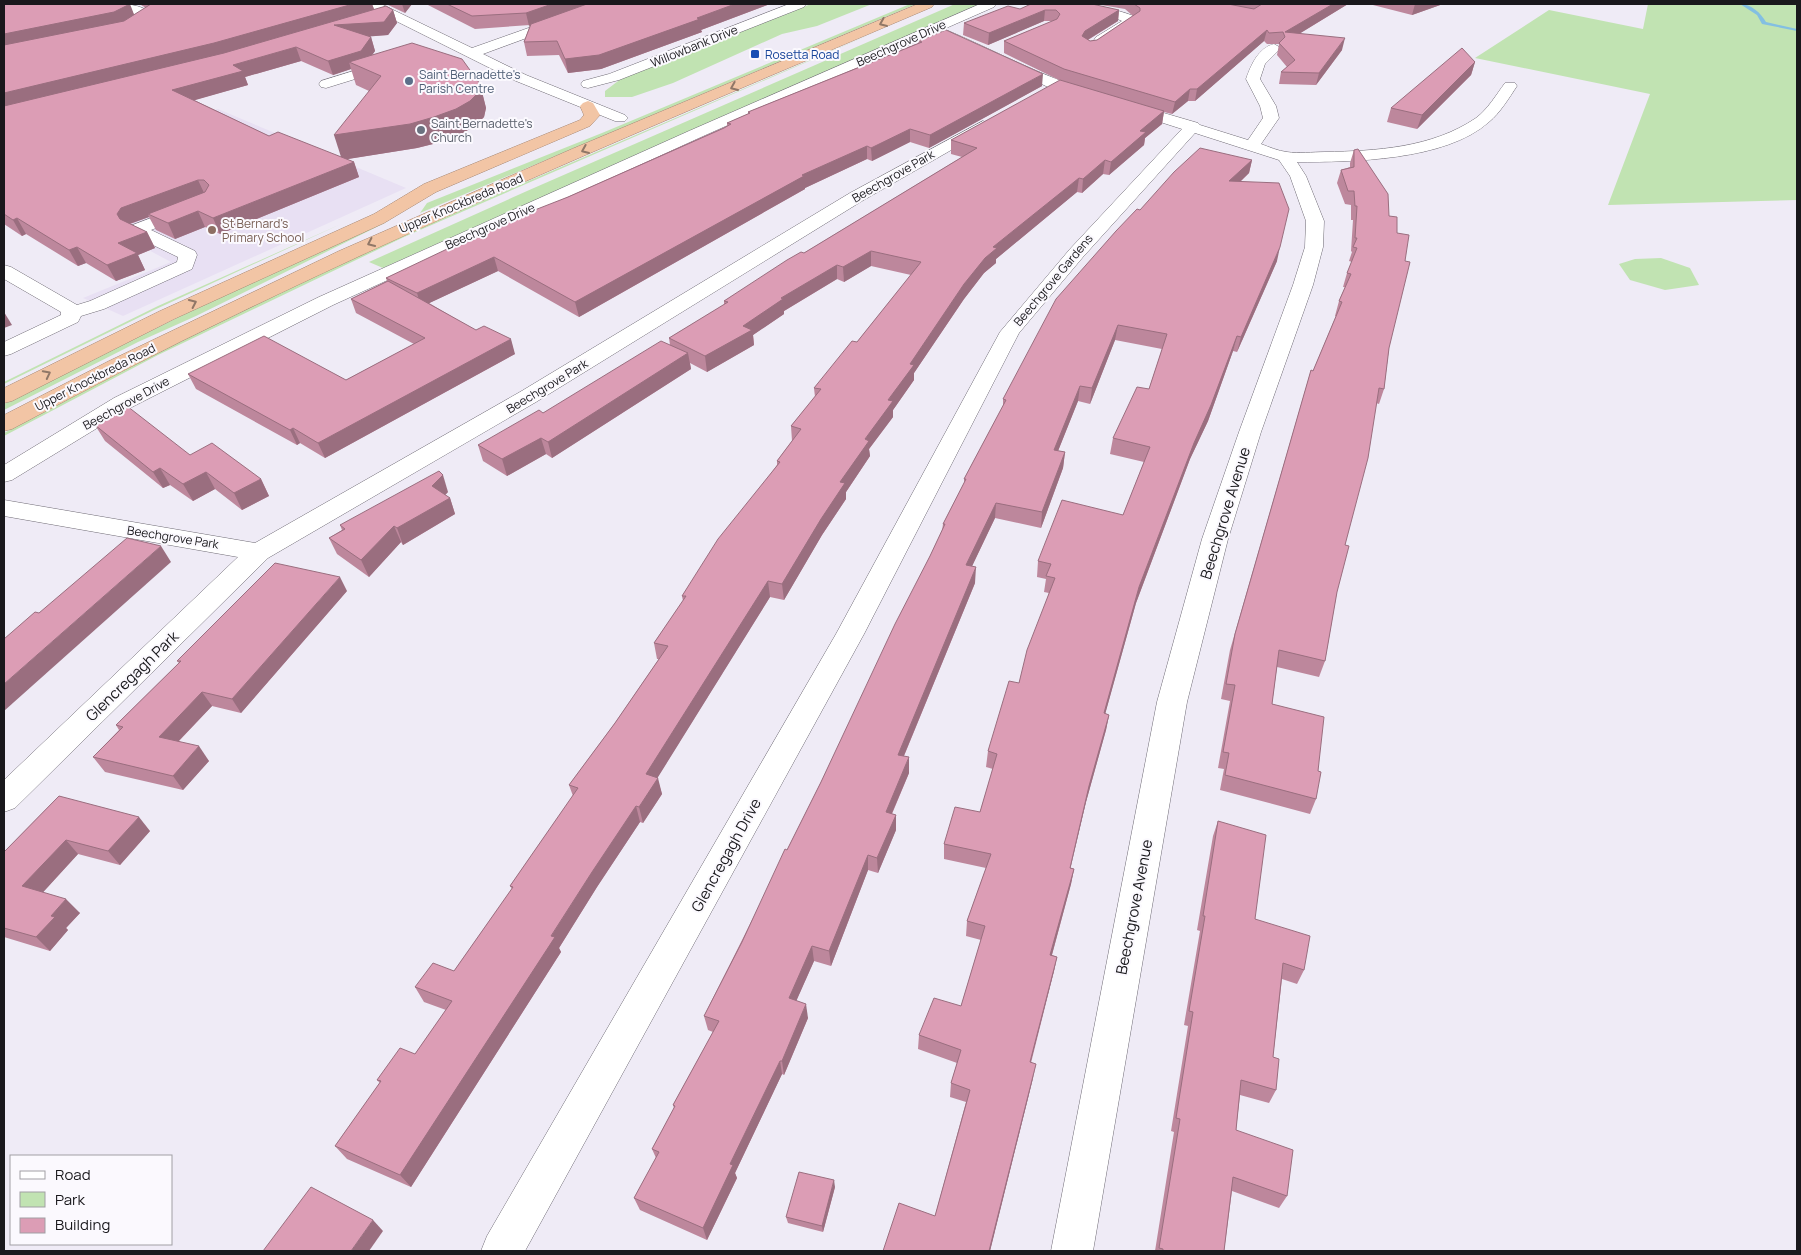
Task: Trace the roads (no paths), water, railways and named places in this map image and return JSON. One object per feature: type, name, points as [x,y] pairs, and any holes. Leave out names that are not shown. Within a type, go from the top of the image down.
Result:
[{"type":"highway","name":"Upper Knockbreda Road","points":[[4,396],[167,315],[378,219],[893,4]]},
{"type":"highway","name":"Upper Knockbreda Road","points":[[4,424],[154,346],[381,238],[928,4]]},
{"type":"highway","points":[[378,219],[430,188],[584,123],[592,115],[588,106]]},
{"type":"street","points":[[116,32],[138,24],[149,17],[140,11],[117,4]]},
{"type":"street","points":[[372,4],[521,78],[620,118]]},
{"type":"street","points":[[472,53],[607,4]]},
{"type":"street","name":"Willowbank Drive","points":[[588,84],[614,77],[800,4]]},
{"type":"street","points":[[1068,4],[1114,13],[1129,19],[1128,23],[1090,47]]},
{"type":"street","name":"Beechgrove Drive","points":[[4,475],[122,403],[326,301],[932,29],[991,8]]},
{"type":"street","points":[[375,18],[391,13]]},
{"type":"street","points":[[932,29],[997,49],[1057,86],[1193,126],[1285,158],[1370,155],[1431,143],[1458,135],[1482,121],[1510,86]]},
{"type":"street","points":[[435,48],[451,43]]},
{"type":"street","points":[[1252,145],[1271,118],[1268,106],[1252,79],[1259,62],[1274,48]]},
{"type":"street","points":[[326,84],[400,60]]},
{"type":"street","points":[[1031,100],[1057,86]]},
{"type":"street","name":"Beechgrove Park","points":[[4,508],[259,552],[528,397],[856,197],[998,118]]},
{"type":"street","name":"Beechgrove Gardens","points":[[944,456],[1010,332],[1037,296],[1193,126]]},
{"type":"street","name":"Beechgrove Avenue","points":[[1072,1251],[1172,702],[1215,539],[1250,432],[1303,285],[1314,247],[1315,221],[1298,176],[1285,158]]},
{"type":"street","points":[[4,271],[71,312],[97,305],[186,265],[188,255],[136,230],[205,202]]},
{"type":"street","points":[[4,350],[71,318],[71,312]]},
{"type":"street","name":"Glencregagh Drive","points":[[502,1251],[850,634],[944,456]]},
{"type":"street","name":"Glencregagh Park","points":[[4,800],[259,552]]},
{"type":"waterway","points":[[1742,4],[1759,14],[1764,23],[1797,30]]},
{"type":"place","name":"Rosetta Road","points":[[755,54]]},
{"type":"place","name":"Saint Bernadette's Parish Centre","points":[[409,81]]},
{"type":"place","name":"Saint Bernadette's Church","points":[[421,130]]},
{"type":"place","name":"St Bernard's Primary School","points":[[212,230]]}]
